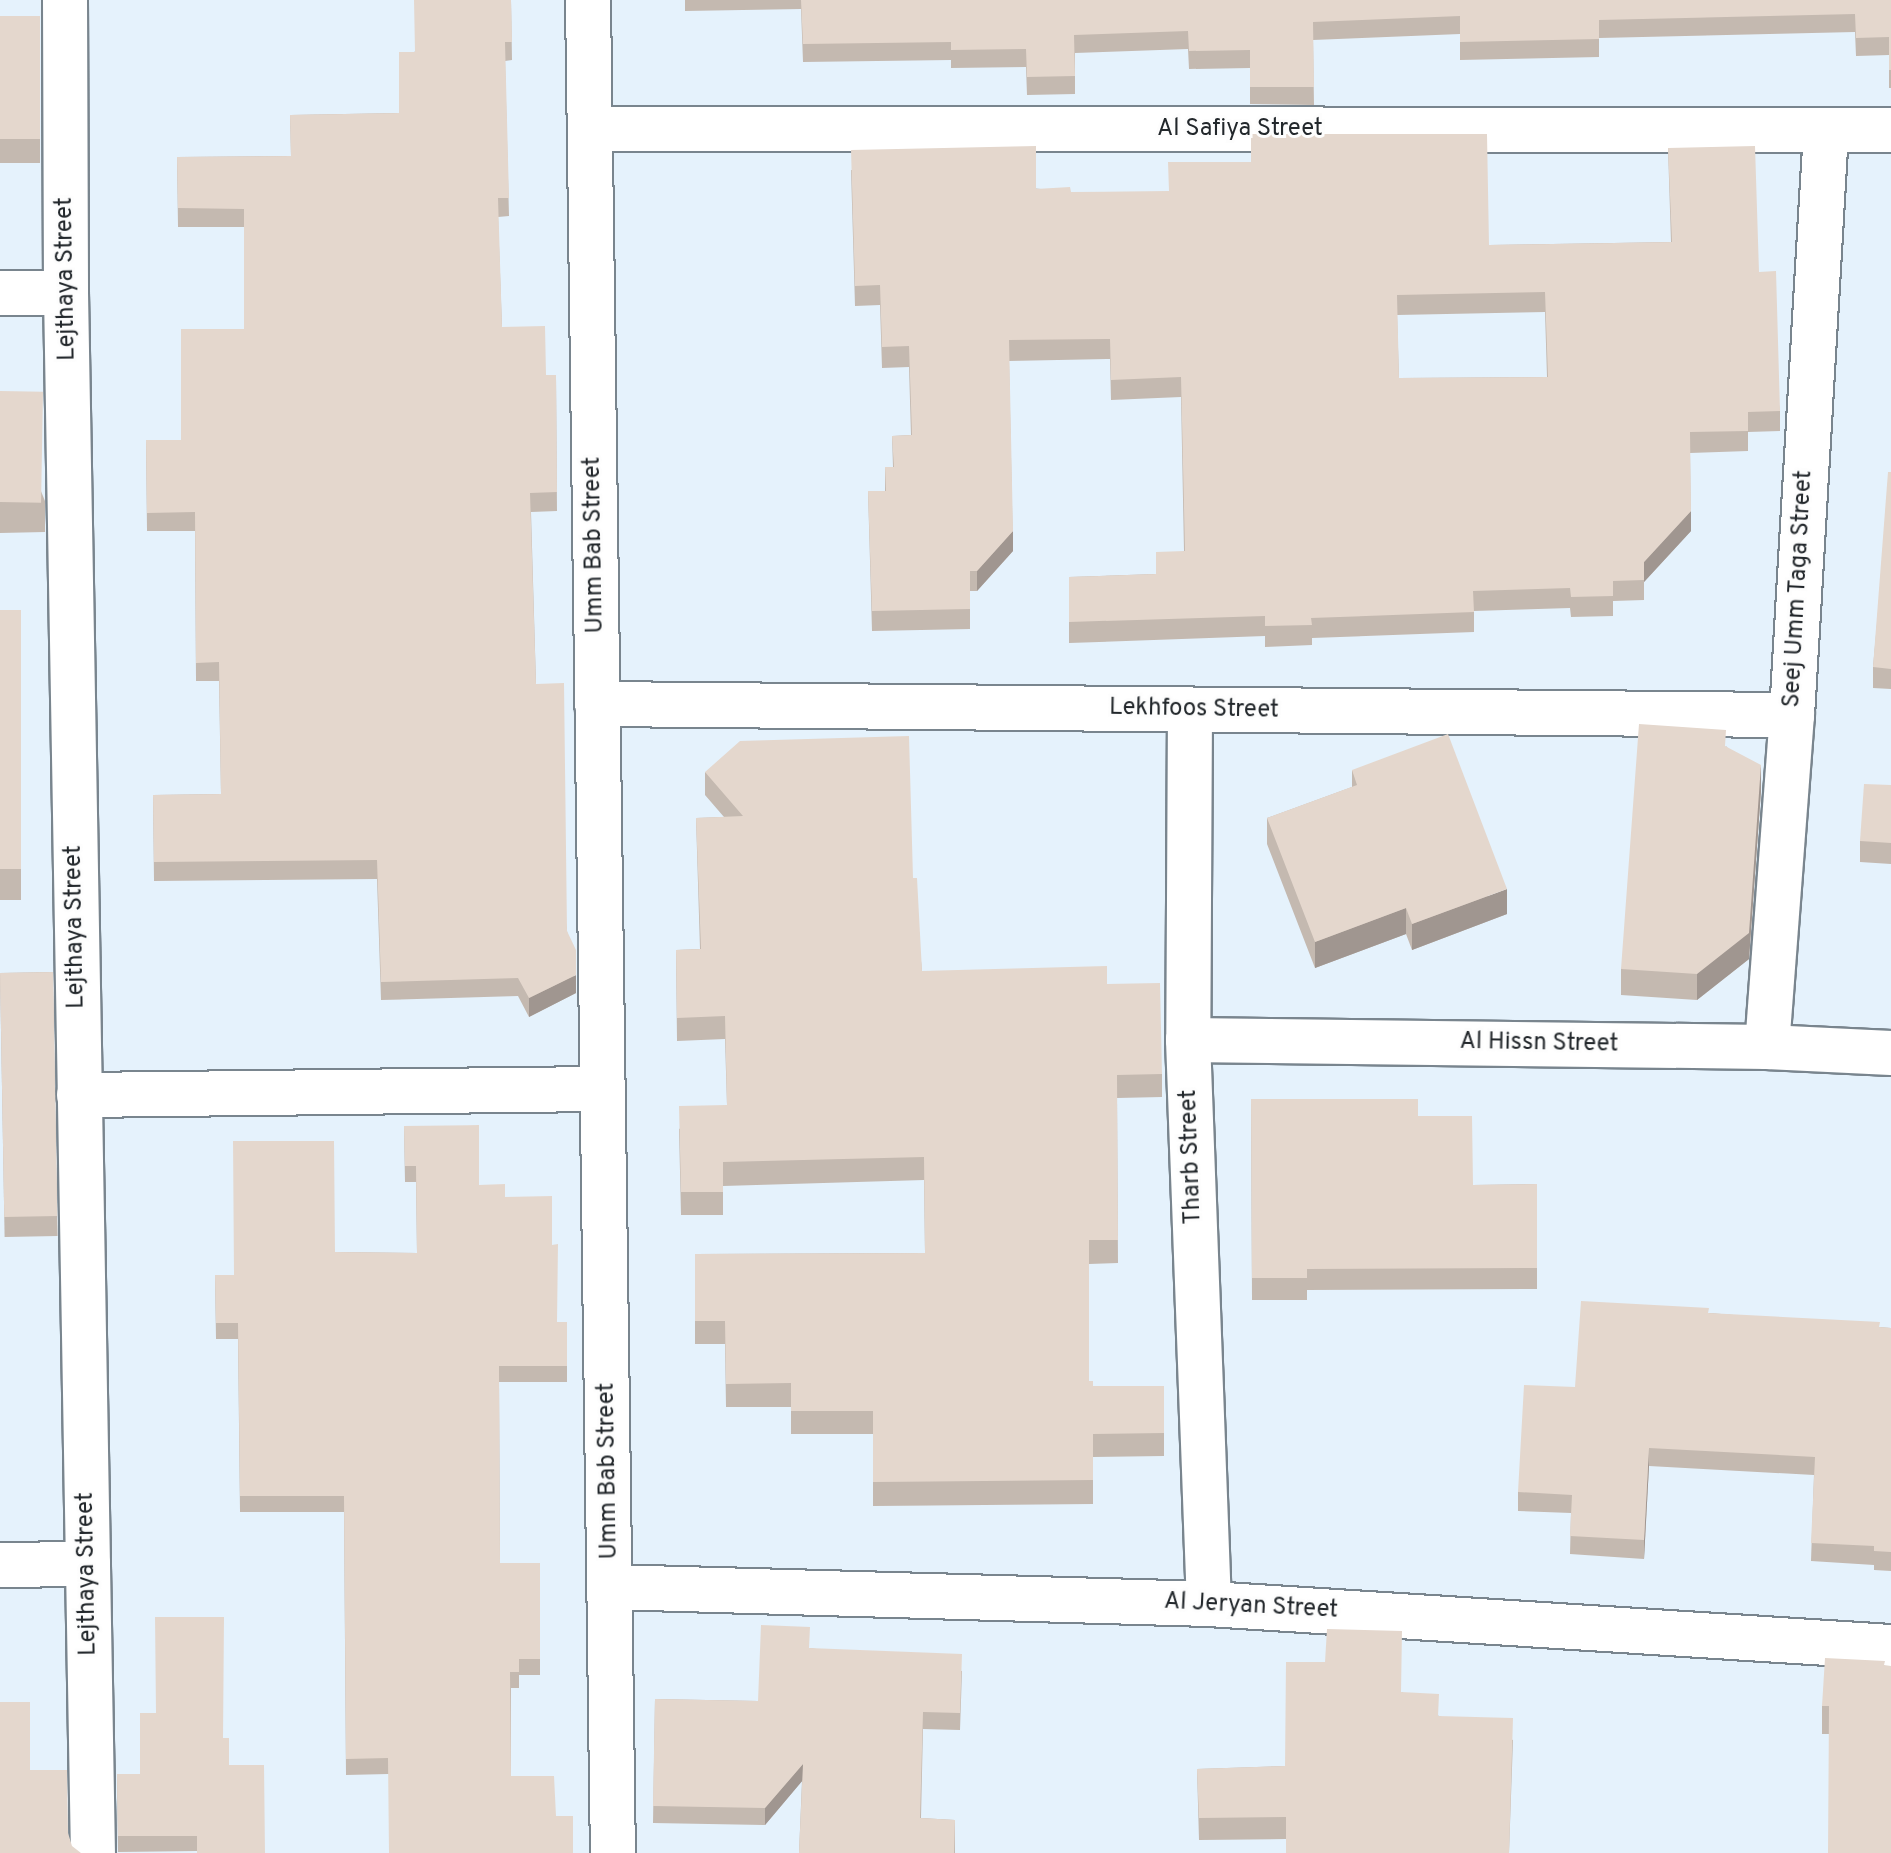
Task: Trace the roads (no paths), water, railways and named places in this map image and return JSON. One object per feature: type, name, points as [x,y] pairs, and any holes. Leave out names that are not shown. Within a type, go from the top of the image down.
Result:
[{"type":"street","name":"Lejthaya Street","points":[[65,0],[66,293],[93,1853]]},
{"type":"street","name":"Umm Bab Street","points":[[588,0],[613,1853]]},
{"type":"street","name":"Al Safiya Street","points":[[590,129],[1891,130]]},
{"type":"street","name":"Seej Umm Taga Street","points":[[1767,1047],[1792,715],[1826,130]]},
{"type":"street","points":[[0,293],[66,293]]},
{"type":"street","name":"Lekhfoos Street","points":[[597,704],[1792,715]]},
{"type":"street","name":"Tharb Street","points":[[1190,710],[1188,1040],[1209,1604]]},
{"type":"street","name":"Al Hissn Street","points":[[1188,1040],[1767,1047],[1891,1053]]},
{"type":"street","points":[[79,1095],[602,1089]]},
{"type":"street","points":[[0,1565],[88,1564]]},
{"type":"street","name":"Al Jeryan Street","points":[[611,1587],[1209,1604],[1891,1647]]}]
